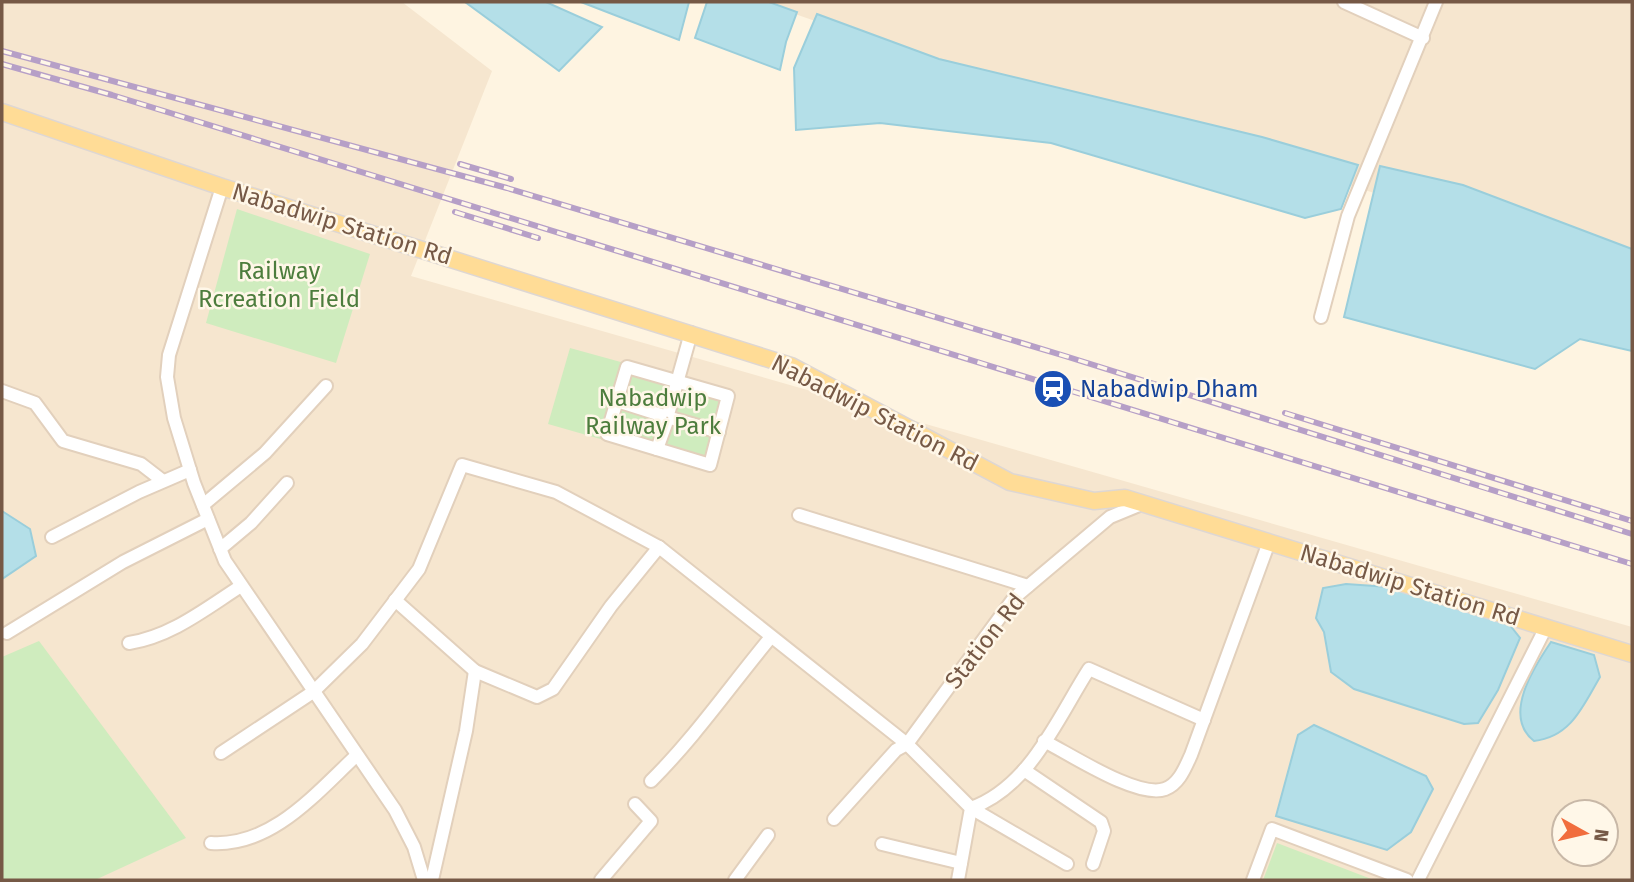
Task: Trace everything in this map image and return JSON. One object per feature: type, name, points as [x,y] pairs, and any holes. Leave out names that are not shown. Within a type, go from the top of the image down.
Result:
[{"type":"main road","name":"Nabadwip Station Rd","points":[[2,112],[222,187],[791,366],[1010,482],[1094,501],[1125,498],[1144,503],[1632,654]]},
{"type":"street","points":[[1344,2],[1423,38]]},
{"type":"street","points":[[1321,317],[1349,216],[1436,2]]},
{"type":"street","points":[[222,187],[169,355],[169,399],[190,470],[220,548],[241,586],[395,810],[414,847],[424,880]]},
{"type":"street","points":[[657,449],[691,333]]},
{"type":"street","points":[[627,367],[728,396],[710,465],[607,434],[617,401],[627,367]]},
{"type":"street","points":[[203,505],[265,453],[326,386]]},
{"type":"street","points":[[2,391],[35,403],[63,441],[141,464],[163,481]]},
{"type":"street","points":[[617,401],[719,432]]},
{"type":"street","points":[[221,753],[313,692],[362,644],[419,569],[462,465],[556,492],[659,547],[907,744],[971,808],[1068,864]]},
{"type":"street","points":[[52,537],[190,470]]},
{"type":"street","points":[[220,548],[251,523],[288,483]]},
{"type":"street","name":"Station Rd","points":[[834,820],[897,750],[907,744],[1014,598],[1110,517],[1144,503]]},
{"type":"street","points":[[799,515],[1028,586]]},
{"type":"street","points":[[7,633],[123,562],[208,519]]},
{"type":"street","points":[[1044,741],[1141,789],[1163,790],[1174,785],[1185,769],[1269,542]]},
{"type":"street","points":[[395,600],[475,671],[504,686],[537,697],[545,695],[659,547]]},
{"type":"street","points":[[129,643],[173,629],[241,586]]},
{"type":"street","points":[[1418,880],[1546,627]]},
{"type":"street","points":[[651,781],[699,729],[730,685],[771,637]]},
{"type":"street","points":[[971,808],[993,800],[1024,770],[1089,669],[1204,720]]},
{"type":"street","points":[[432,880],[466,731],[475,671]]},
{"type":"street","points":[[211,843],[245,841],[271,828],[315,795],[358,755]]},
{"type":"street","points":[[1024,770],[1101,822],[1104,831],[1093,864]]},
{"type":"street","points":[[601,880],[651,821],[635,804]]},
{"type":"street","points":[[958,880],[971,808]]},
{"type":"street","points":[[1253,880],[1272,829],[1407,880]]},
{"type":"street","points":[[734,880],[768,835]]},
{"type":"street","points":[[882,844],[961,863]]},
{"type":"shaded area","points":[[2,2],[402,2],[492,71],[411,276],[1632,627],[1632,880],[2,880]]},
{"type":"shaded area","points":[[761,2],[1632,2],[1632,270],[897,50]]},
{"type":"green space","name":"Railway Rcreation Field","points":[[237,209],[370,254],[336,363],[206,323]]},
{"type":"green space","name":"Nabadwip Railway Park","points":[[570,348],[733,393],[712,471],[548,424]]},
{"type":"green space","points":[[39,641],[186,838],[95,880],[2,880],[2,657]]},
{"type":"green space","points":[[1277,843],[1374,880],[1263,880]]},
{"type":"water","points":[[465,2],[546,2],[602,27],[559,71]]},
{"type":"water","points":[[581,2],[689,2],[679,40]]},
{"type":"water","points":[[707,2],[769,2],[797,12],[786,42],[780,70],[695,38]]},
{"type":"water","points":[[817,14],[939,59],[1262,137],[1358,165],[1341,209],[1305,218],[1051,143],[880,123],[796,130],[794,68]]},
{"type":"water","points":[[1380,166],[1463,185],[1632,249],[1632,351],[1580,339],[1535,369],[1344,317]]},
{"type":"water","points":[[2,511],[30,529],[36,556],[2,579]]},
{"type":"water","points":[[1346,584],[1389,587],[1509,624],[1520,638],[1498,690],[1478,723],[1464,724],[1354,689],[1331,672],[1324,632],[1316,618],[1323,588]]},
{"type":"water","points":[[1551,642],[1594,655],[1600,677],[1567,727],[1547,738],[1534,741],[1525,731],[1521,705],[1530,678]]},
{"type":"water","points":[[1314,725],[1426,776],[1433,789],[1411,832],[1387,850],[1276,816],[1298,735]]},
{"type":"railway","points":[[2,51],[507,188],[1065,356],[1632,534]]},
{"type":"railway","points":[[2,64],[112,95],[1632,564]]},
{"type":"railway","points":[[460,164],[511,179]]},
{"type":"railway","points":[[455,212],[538,238]]},
{"type":"railway","points":[[1285,413],[1632,521]]},
{"type":"place","name":"Nabadwip Dham","points":[[1053,389]]}]
